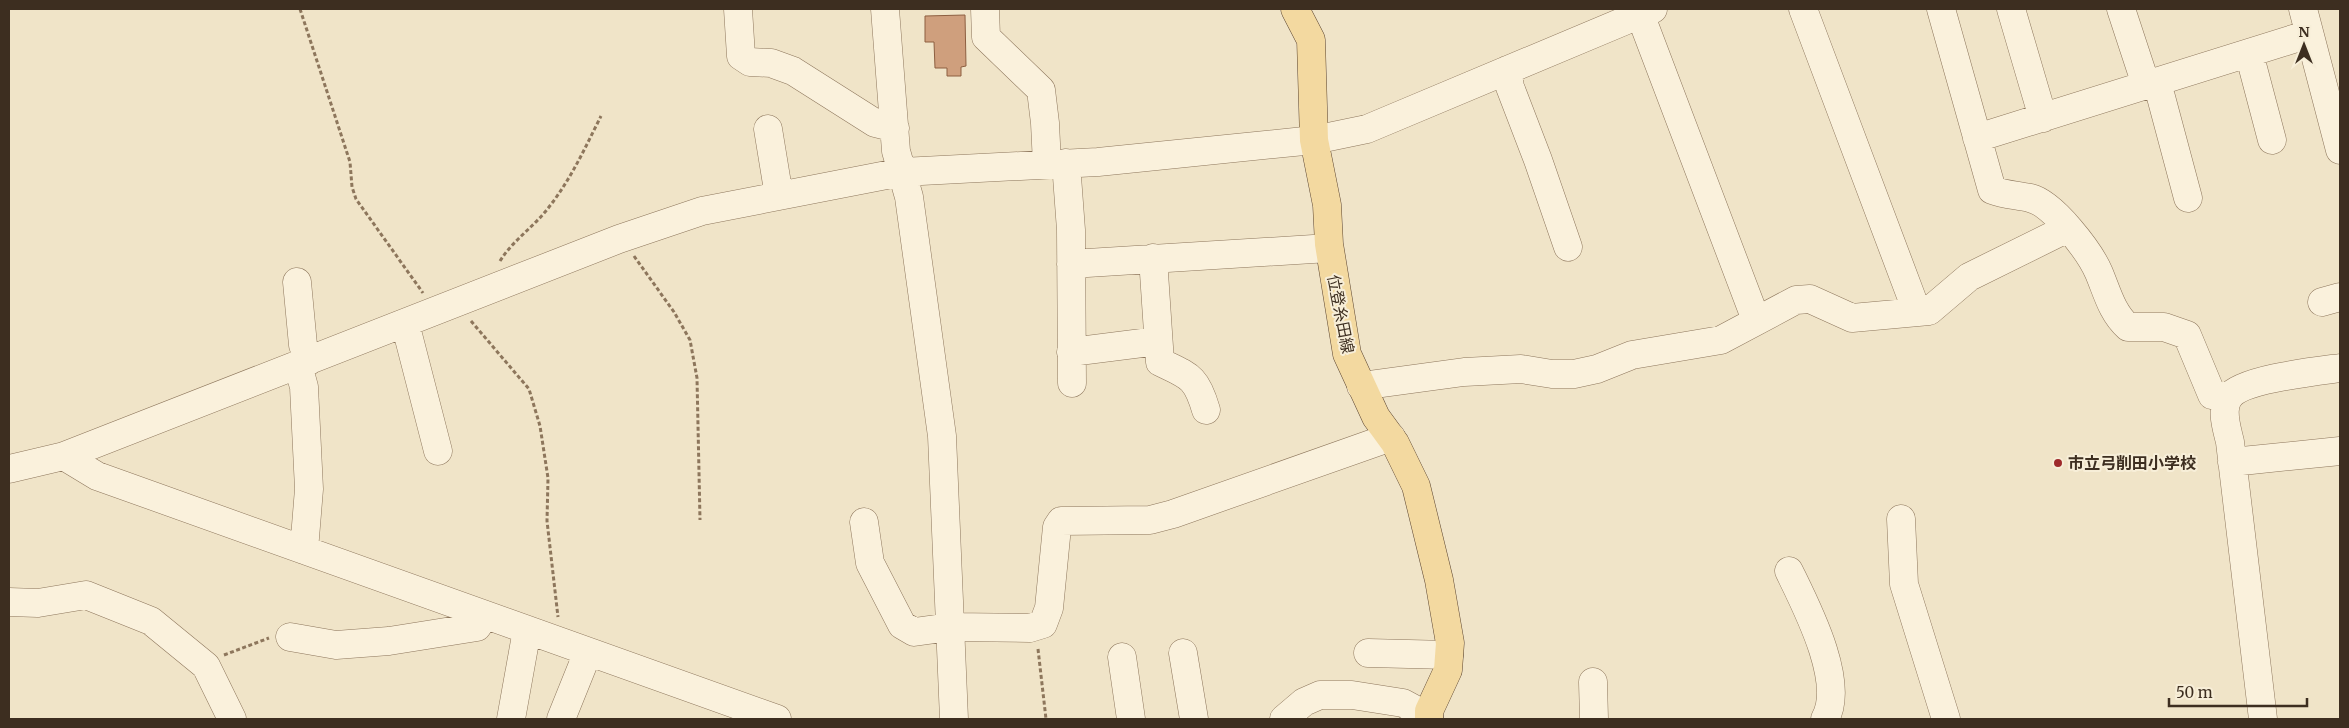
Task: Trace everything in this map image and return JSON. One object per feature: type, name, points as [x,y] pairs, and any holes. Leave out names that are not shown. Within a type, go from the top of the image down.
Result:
[{"type":"main road","name":"位登糸田線","points":[[1295,9],[1311,40],[1314,140],[1327,205],[1329,248],[1347,354],[1376,417],[1391,437],[1416,486],[1439,580],[1450,642],[1448,670],[1429,711],[1429,718]]},
{"type":"street","points":[[738,9],[741,56],[750,62],[771,63],[793,71],[875,123],[895,128]]},
{"type":"street","points":[[885,9],[896,151],[909,197],[942,436],[954,719]]},
{"type":"street","points":[[985,9],[986,37],[1041,90],[1046,123],[1071,230],[1072,383]]},
{"type":"street","points":[[1803,9],[1917,312]]},
{"type":"street","points":[[1941,9],[1992,190],[2006,195],[2032,198],[2062,220],[2097,268],[2117,317],[2128,327],[2164,327],[2187,335],[2212,395],[2229,397]]},
{"type":"street","points":[[2011,9],[2043,118]]},
{"type":"street","points":[[2121,9],[2151,83],[2188,198]]},
{"type":"street","points":[[9,469],[64,456],[619,239],[702,212],[902,172],[1057,164],[1314,140],[1367,129],[1646,12],[1756,320]]},
{"type":"street","points":[[1977,138],[2249,53],[2306,21],[2340,150]]},
{"type":"street","points":[[2249,53],[2272,140]]},
{"type":"street","points":[[1498,74],[1520,152]]},
{"type":"street","points":[[1498,74],[1510,87],[1568,247]]},
{"type":"street","points":[[768,130],[780,196]]},
{"type":"street","points":[[1361,386],[1464,372],[1521,370],[1552,374],[1574,374],[1632,355],[1722,340],[1796,300],[1810,299],[1852,318],[1929,311],[1969,277],[2068,228]]},
{"type":"street","points":[[1071,264],[1329,248]]},
{"type":"street","points":[[1153,258],[1160,362],[1191,377],[1200,390],[1206,410]]},
{"type":"street","points":[[297,282],[303,345],[309,489],[304,550]]},
{"type":"street","points":[[405,323],[438,451]]},
{"type":"street","points":[[1071,352],[1158,341]]},
{"type":"street","points":[[2263,719],[2225,414],[2229,397],[2242,387],[2293,375],[2340,368]]},
{"type":"street","points":[[864,522],[870,563],[902,625],[914,632],[950,627],[1002,629],[1036,626],[1043,624],[1049,608],[1057,527],[1061,521],[1150,520],[1158,518],[1391,437]]},
{"type":"street","points":[[2232,462],[2340,451]]},
{"type":"street","points":[[64,456],[97,476],[777,719]]},
{"type":"street","points":[[1901,520],[1904,584],[1946,719]]},
{"type":"street","points":[[1789,571],[1809,613],[1831,678],[1832,693],[1825,719]]},
{"type":"street","points":[[9,602],[38,603],[86,595],[151,621],[206,666],[232,719]]},
{"type":"street","points":[[290,637],[336,645],[389,641],[477,627],[485,615]]},
{"type":"street","points":[[511,719],[527,630]]},
{"type":"street","points":[[561,719],[588,652]]},
{"type":"street","points":[[1183,653],[1194,719]]},
{"type":"street","points":[[1368,653],[1449,655]]},
{"type":"street","points":[[1122,657],[1131,719]]},
{"type":"street","points":[[1593,682],[1594,719]]},
{"type":"street","points":[[1284,719],[1304,702],[1320,696],[1352,694],[1404,703],[1429,718]]},
{"type":"path","points":[[300,9],[350,162],[352,187],[356,199],[445,307],[528,389],[540,426],[548,478],[547,521],[560,642]]},
{"type":"path","points":[[492,289],[490,276],[507,249],[548,209],[573,174],[601,116]]},
{"type":"path","points":[[619,239],[634,256],[674,312],[690,340],[697,378],[700,520]]},
{"type":"path","points":[[1036,626],[1046,719]]},
{"type":"path","points":[[202,663],[269,638],[290,637]]},
{"type":"building","points":[[965,15],[966,66],[961,67],[961,76],[947,76],[947,68],[935,68],[934,42],[925,42],[925,16]]},
{"type":"place","name":"市立弓削田小学校","points":[[2058,463]]}]
